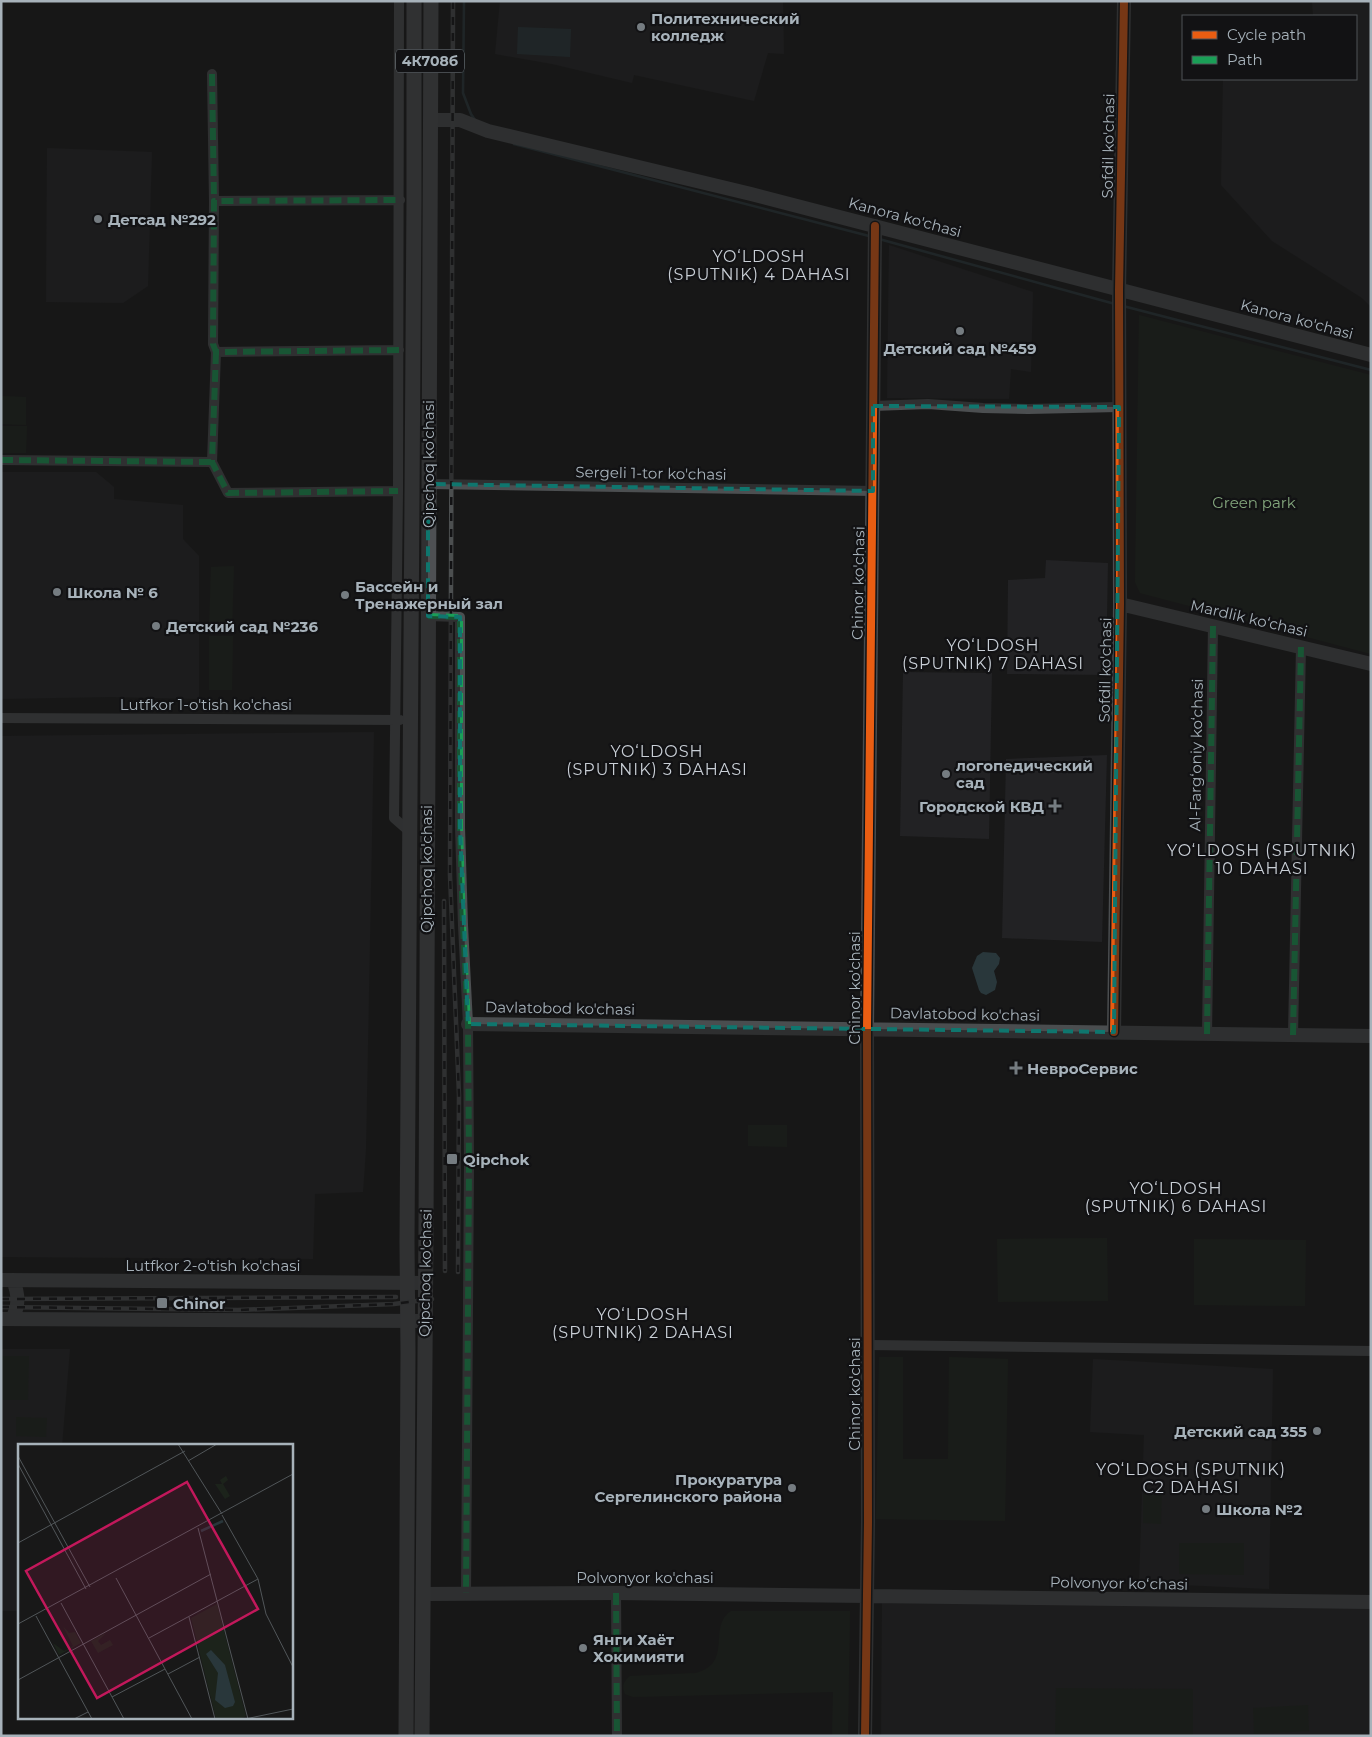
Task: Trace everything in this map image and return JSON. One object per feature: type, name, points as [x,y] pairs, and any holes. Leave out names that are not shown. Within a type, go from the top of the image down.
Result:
[{"type":"main road","name":"Qipchoq ko'chasi","points":[[406,1736],[410,832],[403,720],[411,583],[414,1]]},
{"type":"main road","name":"Qipchoq ko'chasi","points":[[422,1736],[431,1]]},
{"type":"main road","points":[[413,83],[430,83]]},
{"type":"main road","points":[[411,583],[428,584]]},
{"type":"main road","points":[[410,832],[427,832]]},
{"type":"main road","points":[[409,1107],[425,1107]]},
{"type":"main road","points":[[407,1572],[423,1571]]},
{"type":"street","name":"Qipchoq ko'chasi","points":[[399,1],[398,491],[403,720]]},
{"type":"street","name":"Sofdil ko'chasi","points":[[1114,1032],[1120,604],[1119,300],[1124,1]]},
{"type":"street","points":[[212,74],[214,201],[213,344],[216,352],[212,462],[228,493],[398,491]]},
{"type":"street","name":"Kanora ko'chasi","points":[[430,120],[460,120],[483,129],[752,194],[875,234],[1119,300],[1371,355]]},
{"type":"street","points":[[214,201],[400,200]]},
{"type":"street","name":"Chinor ko'chasi","points":[[865,1736],[868,1345],[867,1029],[875,234]]},
{"type":"street","points":[[216,352],[398,350]]},
{"type":"street","points":[[874,406],[928,404],[1028,409],[1119,407]]},
{"type":"street","points":[[1,460],[212,462]]},
{"type":"street","name":"Sergeli 1-tor ko'chasi","points":[[428,484],[873,491]]},
{"type":"street","name":"Mardlik ko‘chasi","points":[[1120,604],[1371,664]]},
{"type":"street","points":[[428,616],[460,617],[460,827],[468,1024],[469,1164],[466,1594]]},
{"type":"street","name":"Al-Farg‘oniy ko‘chasi","points":[[1207,1034],[1213,626]]},
{"type":"street","points":[[1293,1035],[1301,647]]},
{"type":"street","name":"Lutfkor 1-o'tish ko'chasi","points":[[1,718],[403,720]]},
{"type":"street","name":"Davlatobod ko'chasi","points":[[468,1024],[1371,1036]]},
{"type":"street","points":[[6,1319],[17,1309],[18,1301],[7,1280]]},
{"type":"street","name":"Lutfkor 2-o'tish ko'chasi","points":[[7,1280],[424,1283]]},
{"type":"street","points":[[6,1319],[424,1321]]},
{"type":"street","points":[[868,1345],[1371,1351]]},
{"type":"street","points":[[616,1593],[617,1736]]},
{"type":"street","name":"Polvonyor ko'chasi","points":[[423,1594],[616,1593],[866,1597]]},
{"type":"street","name":"Polvonyor koʻchasi","points":[[866,1597],[1371,1602]]},
{"type":"highlighted area","points":[[873,406],[1119,407],[1114,1032],[468,1024],[460,827],[460,617],[428,616],[428,484],[873,491]]},
{"type":"shaded area","name":"Политехнический колледж","points":[[500,1],[783,1],[784,54],[768,53],[754,101],[634,75],[632,83],[552,64],[495,54]]},
{"type":"shaded area","points":[[1312,1],[1371,1],[1371,307],[1362,298],[1272,241],[1221,185],[1223,80],[1357,80],[1357,15],[1313,15]]},
{"type":"shaded area","points":[[518,27],[571,29],[570,57],[517,54]]},
{"type":"shaded area","name":"Детсад №292","points":[[47,148],[152,152],[148,286],[123,303],[46,302]]},
{"type":"shaded area","name":"Детский сад №459","points":[[889,245],[1033,292],[1031,372],[1011,369],[1009,399],[887,398]]},
{"type":"shaded area","name":"Школа № 6","points":[[1,472],[96,472],[114,487],[114,499],[183,505],[183,539],[199,556],[199,699],[111,697],[1,699]]},
{"type":"shaded area","points":[[1046,560],[1108,563],[1106,675],[1007,674],[1008,580],[1045,578]]},
{"type":"shaded area","name":"логопедический сад","points":[[903,672],[992,673],[989,839],[900,836]]},
{"type":"shaded area","points":[[374,732],[366,1149],[363,1192],[315,1194],[313,1259],[1,1257],[1,736]]},
{"type":"shaded area","name":"Городской КВД","points":[[1107,755],[1102,942],[1002,938],[1006,759]]},
{"type":"shaded area","points":[[983,952],[996,953],[1000,958],[999,964],[994,971],[997,982],[995,990],[986,995],[979,990],[972,968],[977,956]]},
{"type":"shaded area","points":[[1,1349],[70,1349],[62,1444],[18,1444],[18,1611],[1,1611]]},
{"type":"shaded area","name":"Школа №2","points":[[1093,1359],[1273,1369],[1269,1589],[1139,1583],[1144,1435],[1090,1432]]},
{"type":"shaded area","points":[[882,1603],[1371,1607],[1371,1736],[881,1736]]},
{"type":"green space","name":"Green park","points":[[1139,315],[1371,375],[1371,654],[1140,593],[1135,582]]},
{"type":"green space","points":[[1,396],[26,397],[26,425],[1,424]]},
{"type":"green space","points":[[1,426],[27,426],[26,453],[1,453]]},
{"type":"green space","points":[[234,566],[232,629],[209,630],[211,567]]},
{"type":"green space","points":[[209,636],[233,636],[232,690],[209,690]]},
{"type":"green space","points":[[748,1125],[787,1125],[787,1147],[748,1146]]},
{"type":"green space","points":[[1107,1238],[1108,1301],[998,1302],[997,1239]]},
{"type":"green space","points":[[1194,1239],[1306,1240],[1305,1306],[1194,1305]]},
{"type":"green space","points":[[1,1356],[29,1356],[28,1400],[1,1400]]},
{"type":"green space","points":[[879,1357],[903,1357],[903,1459],[948,1459],[949,1357],[1008,1359],[1005,1521],[876,1519]]},
{"type":"green space","points":[[16,1417],[47,1418],[46,1437],[16,1436]]},
{"type":"green space","points":[[1143,1489],[1162,1489],[1161,1524],[1143,1523]]},
{"type":"green space","points":[[1179,1543],[1244,1543],[1244,1575],[1179,1574]]},
{"type":"green space","points":[[731,1611],[850,1611],[848,1736],[832,1736],[833,1692],[633,1697],[625,1694],[624,1684],[630,1676],[696,1673],[707,1668],[714,1661],[717,1653],[724,1618]]},
{"type":"green space","points":[[1056,1688],[1193,1689],[1193,1736],[1055,1736]]},
{"type":"green space","points":[[1308,1705],[1309,1731],[1254,1734],[1253,1708]]},
{"type":"waterway","points":[[464,1],[463,93],[475,120]]},
{"type":"waterway","points":[[514,144],[869,236]]},
{"type":"waterway","points":[[879,239],[1115,304]]},
{"type":"waterway","points":[[1123,306],[1371,370]]},
{"type":"railway","points":[[453,1],[450,875],[459,1095],[458,1272]]},
{"type":"railway","points":[[444,901],[445,1271]]},
{"type":"railway","points":[[1,1299],[396,1297]]},
{"type":"railway","points":[[1,1307],[238,1310],[394,1304],[432,1299]]},
{"type":"marked path","points":[[212,74],[214,201]]},
{"type":"marked path","points":[[399,350],[216,352],[213,344],[214,201],[400,200]]},
{"type":"marked path","points":[[216,352],[212,462],[228,493],[398,491]]},
{"type":"marked path","points":[[1,460],[212,462]]},
{"type":"marked path","points":[[428,616],[460,617],[460,827],[468,1024],[469,1164],[466,1593]]},
{"type":"marked path","points":[[1207,1034],[1213,626]]},
{"type":"marked path","points":[[1293,1035],[1301,647]]},
{"type":"marked path","points":[[616,1593],[617,1736]]},
{"type":"cycle path","points":[[1114,1032],[1120,604],[1119,290],[1124,1]]},
{"type":"cycle path","points":[[865,1736],[868,1522],[867,1029],[875,226]]},
{"type":"place","name":"Политехнический колледж","points":[[641,27]]},
{"type":"place","name":"Детсад №292","points":[[98,219]]},
{"type":"place","name":"Детский сад №459","points":[[960,331]]},
{"type":"place","name":"Школа № 6","points":[[57,592]]},
{"type":"place","name":"Бассейн и Тренажерный зал","points":[[345,595]]},
{"type":"place","name":"Детский сад №236","points":[[156,626]]},
{"type":"place","name":"логопедический сад","points":[[946,774]]},
{"type":"place","name":"Городской КВД","points":[[1055,806]]},
{"type":"place","name":"НевроСервис","points":[[1016,1068]]},
{"type":"place","name":"Qipchok","points":[[452,1159]]},
{"type":"place","name":"Chinor","points":[[162,1303]]},
{"type":"place","name":"Детский сад 355","points":[[1317,1431]]},
{"type":"place","name":"Прокуратура Сергелинского района","points":[[792,1488]]},
{"type":"place","name":"Школа №2","points":[[1206,1509]]},
{"type":"place","name":"Янги Хаёт Хокимияти","points":[[583,1648]]},
{"type":"district","name":"YO‘LDOSH (SPUTNIK) 4 DAHASI","points":[[759,265]]},
{"type":"district","name":"YO‘LDOSH (SPUTNIK) 7 DAHASI","points":[[993,654]]},
{"type":"district","name":"YO‘LDOSH (SPUTNIK) 3 DAHASI","points":[[657,760]]},
{"type":"district","name":"YO‘LDOSH (SPUTNIK) 10 DAHASI","points":[[1262,859]]},
{"type":"district","name":"YO‘LDOSH (SPUTNIK) 6 DAHASI","points":[[1176,1197]]},
{"type":"district","name":"YO‘LDOSH (SPUTNIK) 2 DAHASI","points":[[643,1323]]},
{"type":"district","name":"YO‘LDOSH (SPUTNIK) C2 DAHASI","points":[[1191,1478]]}]
